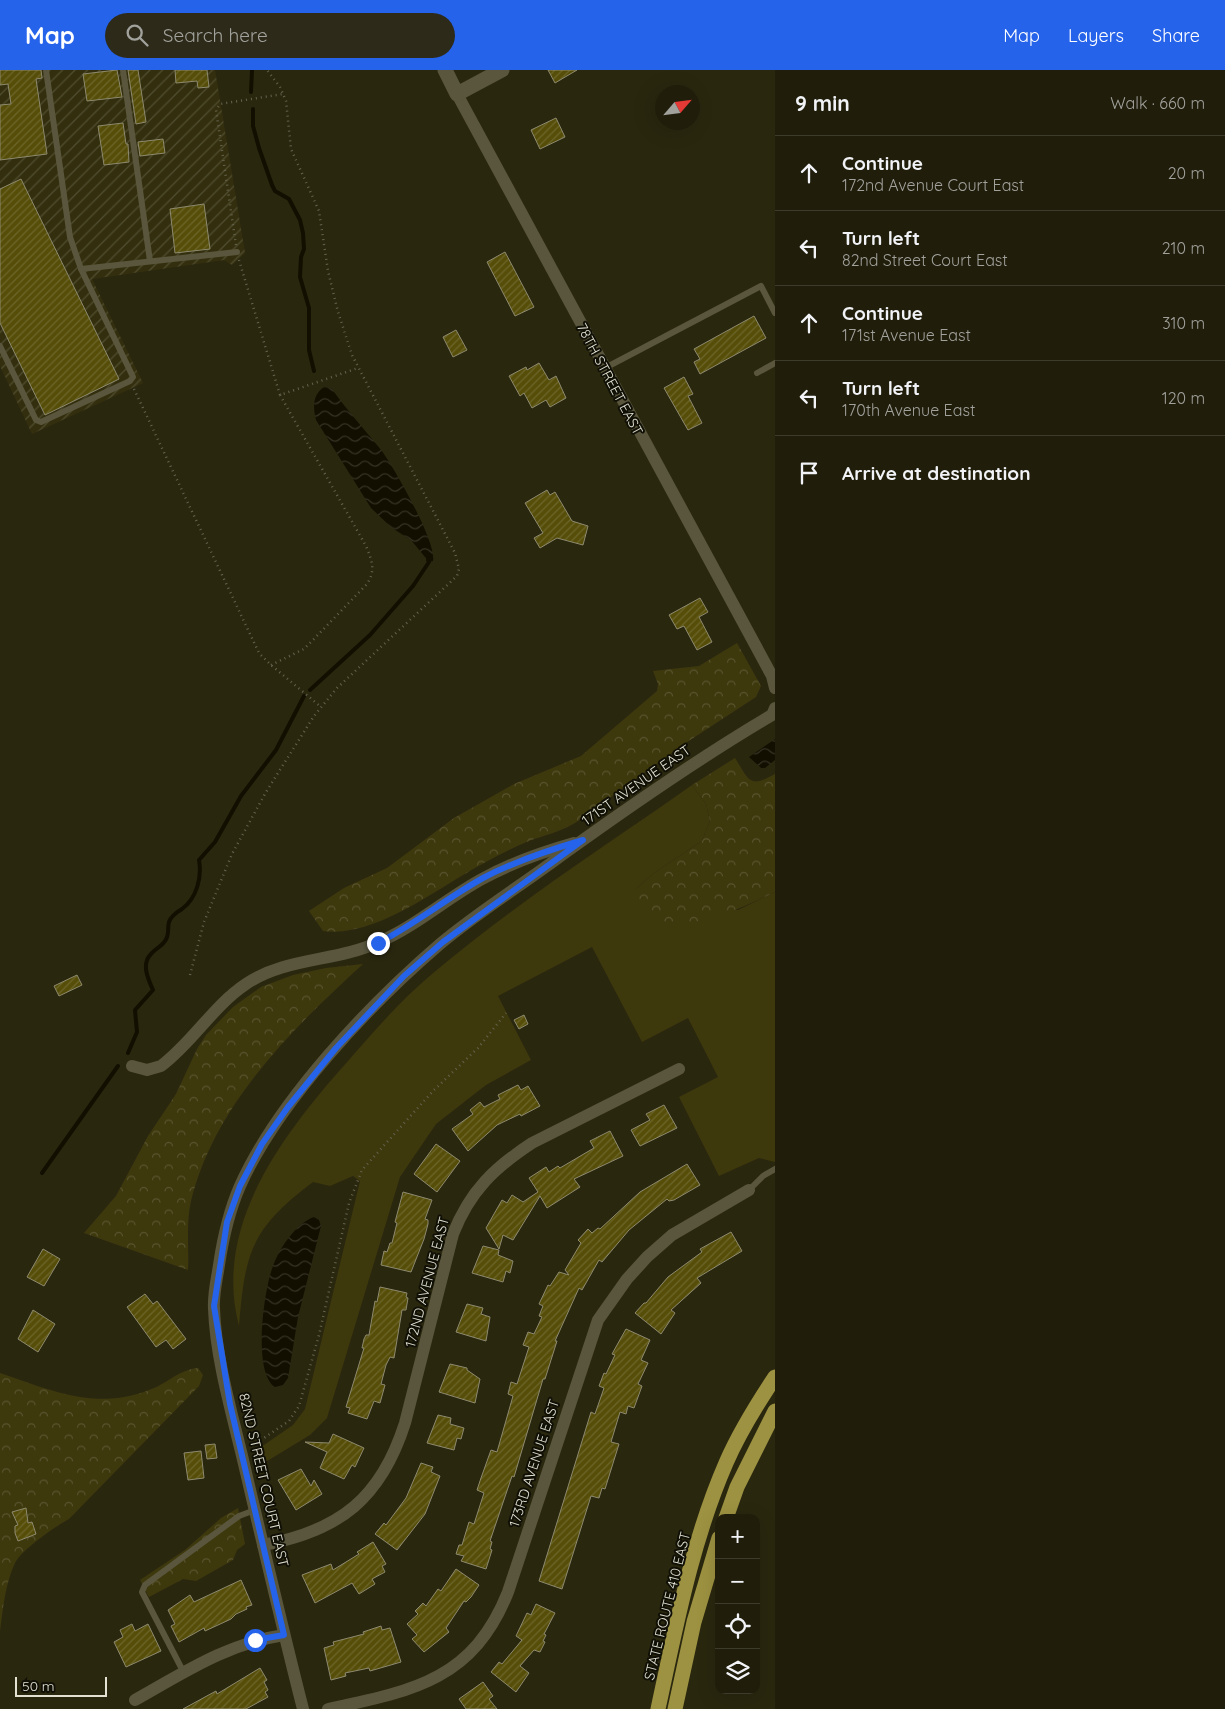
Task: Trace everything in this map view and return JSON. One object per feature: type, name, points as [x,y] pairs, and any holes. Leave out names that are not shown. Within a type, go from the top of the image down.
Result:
[{"type":"highway","name":"STATE ROUTE 410 EAST","points":[[658,1709],[685,1585],[726,1462],[759,1401],[775,1377]]},
{"type":"highway","points":[[727,1514],[737,1487],[775,1411]]},
{"type":"highway","points":[[675,1709],[694,1622],[715,1551]]},
{"type":"street","name":"78TH STREET EAST","points":[[444,70],[772,676],[775,688]]},
{"type":"street","points":[[457,94],[502,70]]},
{"type":"street","name":"171ST AVENUE EAST","points":[[220,1256],[227,1222],[240,1186],[262,1144],[288,1107],[336,1048],[404,976],[443,942],[583,840],[728,741],[772,715],[775,708]]},
{"type":"street","points":[[132,1066],[147,1070],[161,1066],[228,998],[246,984],[264,974],[297,963],[350,953],[378,943],[403,930],[490,875],[514,863],[583,840]]},
{"type":"street","name":"172ND AVENUE EAST","points":[[263,1545],[295,1539],[330,1524],[368,1494],[384,1473],[399,1444],[453,1234],[463,1209],[477,1189],[512,1156],[532,1143],[679,1069]]},
{"type":"street","name":"173RD AVENUE EAST","points":[[328,1709],[396,1694],[429,1681],[460,1663],[480,1644],[497,1619],[508,1592],[598,1320],[612,1298],[640,1264],[672,1235],[749,1190]]},
{"type":"street","name":"82ND STREET COURT EAST","points":[[220,1256],[214,1306],[217,1335],[241,1451],[302,1709]]},
{"type":"street","points":[[135,1700],[224,1650],[255,1640],[284,1635]]},
{"type":"lane","points":[[0,346],[36,420],[41,422],[130,381],[133,377],[81,269],[70,237],[46,70]]},
{"type":"lane","points":[[123,70],[150,262]]},
{"type":"lane","points":[[81,269],[237,252]]},
{"type":"lane","points":[[605,368],[761,286],[775,313]]},
{"type":"lane","points":[[757,373],[775,363]]},
{"type":"lane","points":[[749,1190],[763,1176],[775,1169]]},
{"type":"lane","points":[[184,1673],[142,1592],[145,1586],[239,1516],[255,1510]]},
{"type":"path","points":[[190,975],[204,922],[232,854],[266,792],[321,707],[337,688],[457,576],[459,570],[455,553],[358,368],[338,312],[318,211],[291,150],[289,118],[283,94],[267,70]]},
{"type":"path","points":[[271,666],[304,649],[367,584],[373,575],[374,568],[366,546],[280,395],[237,252],[216,110],[220,104],[283,94]]},
{"type":"path","points":[[280,395],[358,368]]},
{"type":"path","points":[[130,381],[259,653],[271,666],[321,707]]},
{"type":"path","points":[[241,1451],[260,1442],[289,1421],[300,1406],[319,1335],[349,1203],[362,1170],[434,1091],[478,1048],[506,1013]]},
{"type":"shaded area","points":[[0,70],[215,70],[245,253],[232,265],[224,260],[92,279],[143,383],[32,434],[0,366]]},
{"type":"green space","points":[[737,643],[761,686],[756,697],[684,744],[575,823],[506,851],[406,909],[364,927],[344,931],[323,931],[309,911],[344,888],[387,868],[454,818],[514,784],[581,756],[657,691],[658,684],[653,671],[699,666]]},
{"type":"green space","points":[[735,758],[751,780],[760,781],[775,774],[775,892],[718,916],[689,924],[658,927],[637,908],[636,889],[654,873],[702,841],[710,821],[706,804],[692,785]]},
{"type":"green space","points":[[692,785],[706,804],[710,821],[702,841],[654,873],[636,889],[738,910],[775,892],[775,1162],[759,1158],[719,1176],[679,1097],[718,1077],[688,1018],[642,1042],[592,947],[498,996],[531,1060],[486,1085],[436,1124],[400,1177],[327,1418],[310,1435],[259,1466],[261,1447],[293,1425],[305,1409],[360,1181],[353,1176],[330,1186],[313,1182],[277,1213],[264,1228],[255,1243],[249,1260],[241,1300],[239,1326],[233,1288],[236,1252],[245,1216],[260,1182],[279,1149],[324,1089],[378,1027],[421,984],[494,924]]},
{"type":"green space","points":[[363,964],[284,1042],[237,1101],[218,1132],[202,1166],[189,1209],[188,1270],[84,1233],[116,1196],[148,1136],[176,1094],[197,1049],[206,1035],[233,1007],[261,987],[293,975],[326,968]]},
{"type":"green space","points":[[198,1368],[203,1375],[199,1386],[69,1519],[39,1539],[15,1563],[3,1605],[0,1631],[0,1373],[73,1396],[110,1399],[149,1390],[184,1371]]},
{"type":"green space","points":[[238,1508],[245,1544],[237,1550],[233,1560],[196,1581],[183,1579],[149,1597],[140,1580],[185,1550],[221,1518]]},
{"type":"water","points":[[324,387],[331,388],[388,460],[422,522],[433,561],[429,562],[411,540],[392,528],[371,508],[316,420],[314,402],[317,394]]},
{"type":"water","points":[[775,739],[775,760],[765,768],[761,768],[749,757]]},
{"type":"water","points":[[314,1217],[319,1220],[321,1226],[298,1317],[288,1378],[283,1385],[275,1387],[268,1378],[262,1348],[266,1292],[273,1266],[289,1237],[307,1220]]},
{"type":"building","points":[[0,70],[41,70],[42,78],[36,79],[47,154],[0,160],[0,105],[11,104],[8,84],[0,85]]},
{"type":"building","points":[[117,70],[122,97],[87,101],[83,74]]},
{"type":"building","points":[[128,70],[138,70],[146,122],[136,124]]},
{"type":"building","points":[[175,70],[207,70],[209,87],[198,88],[197,81],[176,83]]},
{"type":"building","points":[[548,70],[577,70],[555,83]]},
{"type":"building","points":[[556,118],[565,137],[540,149],[531,130]]},
{"type":"building","points":[[123,123],[126,144],[128,144],[129,162],[104,165],[98,126]]},
{"type":"building","points":[[163,139],[165,153],[140,156],[138,142]]},
{"type":"building","points":[[21,179],[119,379],[45,415],[0,323],[0,189]]},
{"type":"building","points":[[204,204],[210,249],[175,253],[170,209]]},
{"type":"building","points":[[505,252],[534,307],[515,316],[487,262]]},
{"type":"building","points":[[754,316],[766,338],[700,374],[694,362],[700,359],[694,349]]},
{"type":"building","points":[[456,330],[467,350],[453,357],[443,337]]},
{"type":"building","points":[[539,363],[549,380],[556,376],[566,398],[550,407],[546,400],[532,408],[524,393],[520,396],[509,376],[526,367],[527,370]]},
{"type":"building","points":[[684,377],[693,394],[688,396],[702,423],[688,430],[664,388]]},
{"type":"building","points":[[547,490],[550,495],[555,492],[572,521],[588,526],[583,545],[557,538],[540,548],[534,538],[543,533],[525,503]]},
{"type":"building","points":[[700,598],[708,612],[699,617],[712,642],[697,650],[684,626],[677,629],[669,615]]},
{"type":"building","points":[[77,975],[82,985],[59,996],[54,986]]},
{"type":"building","points":[[524,1015],[528,1024],[519,1029],[514,1020]]},
{"type":"building","points":[[518,1085],[521,1090],[528,1086],[540,1106],[497,1125],[468,1151],[452,1129],[473,1114],[470,1110],[480,1102],[484,1107],[500,1099],[498,1095]]},
{"type":"building","points":[[664,1105],[677,1128],[640,1146],[631,1130],[650,1120],[646,1114]]},
{"type":"building","points":[[610,1131],[623,1156],[574,1179],[580,1187],[547,1208],[540,1196],[513,1240],[503,1235],[499,1249],[486,1228],[502,1200],[507,1203],[512,1195],[523,1202],[538,1192],[529,1178],[546,1167],[549,1172],[558,1166],[560,1168],[594,1148],[590,1141]]},
{"type":"building","points":[[436,1144],[460,1161],[437,1192],[414,1174]]},
{"type":"building","points":[[687,1164],[700,1185],[674,1200],[669,1201],[667,1199],[629,1230],[602,1262],[599,1260],[582,1290],[579,1288],[555,1341],[557,1341],[545,1379],[543,1379],[514,1477],[512,1476],[490,1541],[492,1542],[490,1549],[492,1550],[486,1569],[461,1561],[464,1556],[456,1554],[459,1545],[462,1545],[469,1522],[474,1524],[484,1493],[477,1490],[491,1450],[497,1452],[513,1396],[508,1394],[511,1382],[517,1384],[529,1347],[523,1345],[528,1332],[534,1334],[542,1317],[539,1316],[543,1306],[539,1304],[548,1285],[550,1286],[559,1272],[569,1275],[565,1270],[581,1243],[578,1240],[588,1229],[592,1233],[598,1228],[600,1229],[640,1192]]},
{"type":"building","points":[[403,1192],[432,1200],[425,1219],[428,1220],[428,1224],[424,1239],[411,1272],[381,1265],[384,1251],[387,1252],[390,1243],[392,1243]]},
{"type":"building","points":[[731,1232],[742,1251],[697,1278],[701,1283],[671,1310],[675,1313],[661,1334],[635,1313],[668,1277],[702,1252],[700,1249]]},
{"type":"building","points":[[483,1246],[499,1250],[498,1255],[513,1261],[510,1273],[506,1271],[503,1282],[472,1273]]},
{"type":"building","points":[[43,1249],[60,1259],[44,1286],[27,1277]]},
{"type":"building","points":[[380,1287],[407,1293],[406,1297],[408,1298],[406,1310],[402,1310],[394,1358],[390,1357],[386,1365],[381,1384],[385,1385],[380,1403],[374,1401],[367,1419],[348,1413],[350,1408],[346,1407],[364,1348],[362,1348],[364,1339],[366,1335],[369,1335],[375,1301],[377,1302]]},
{"type":"building","points":[[145,1294],[153,1304],[157,1301],[186,1339],[173,1349],[166,1340],[156,1347],[127,1307]]},
{"type":"building","points":[[467,1304],[483,1308],[481,1314],[490,1317],[486,1341],[456,1332]]},
{"type":"building","points":[[33,1310],[55,1324],[38,1352],[18,1339]]},
{"type":"building","points":[[626,1329],[650,1340],[641,1360],[648,1363],[638,1384],[642,1386],[634,1408],[628,1406],[626,1414],[620,1412],[611,1442],[619,1444],[605,1489],[602,1488],[599,1498],[591,1496],[562,1589],[539,1581],[591,1412],[595,1414],[604,1388],[599,1386],[604,1373],[606,1374],[615,1355],[612,1354]]},
{"type":"building","points":[[450,1364],[467,1368],[467,1370],[480,1379],[475,1403],[439,1392]]},
{"type":"building","points":[[438,1415],[451,1418],[450,1424],[464,1428],[461,1439],[457,1438],[454,1450],[427,1443]]},
{"type":"building","points":[[333,1434],[364,1448],[355,1467],[352,1465],[344,1479],[320,1468],[327,1452],[305,1442],[329,1443]]},
{"type":"building","points":[[215,1444],[217,1458],[207,1459],[205,1445]]},
{"type":"building","points":[[201,1451],[204,1478],[188,1480],[184,1453]]},
{"type":"building","points":[[421,1463],[433,1467],[431,1472],[440,1476],[425,1514],[397,1550],[375,1534],[384,1523],[386,1525],[406,1498]]},
{"type":"building","points":[[301,1469],[311,1486],[314,1480],[322,1494],[296,1510],[278,1480]]},
{"type":"building","points":[[26,1508],[28,1523],[32,1522],[36,1534],[18,1541],[15,1526],[18,1525],[12,1512]]},
{"type":"building","points":[[373,1542],[386,1564],[382,1566],[385,1572],[372,1579],[375,1584],[359,1594],[352,1583],[315,1603],[302,1575],[331,1564],[333,1570],[359,1554],[357,1552]]},
{"type":"building","points":[[456,1569],[479,1585],[471,1597],[466,1602],[464,1601],[446,1628],[449,1632],[424,1652],[412,1639],[417,1635],[407,1624],[418,1614],[415,1611],[423,1603],[426,1606],[438,1589],[441,1591]]},
{"type":"building","points":[[241,1580],[252,1605],[246,1607],[247,1609],[236,1614],[231,1619],[205,1631],[204,1628],[179,1642],[171,1626],[175,1624],[168,1610],[190,1595],[194,1602]]},
{"type":"building","points":[[536,1604],[555,1613],[544,1634],[546,1635],[543,1641],[545,1642],[540,1652],[534,1650],[520,1666],[529,1673],[516,1692],[491,1672],[499,1662],[502,1664],[522,1640],[516,1636],[527,1613],[531,1615]]},
{"type":"building","points":[[132,1624],[135,1631],[148,1624],[161,1651],[126,1667],[114,1642],[123,1637],[120,1630]]},
{"type":"building","points":[[381,1626],[382,1630],[390,1628],[401,1662],[370,1671],[369,1668],[345,1673],[346,1676],[331,1680],[324,1648],[334,1645],[333,1642],[364,1634],[363,1632]]},
{"type":"building","points":[[260,1668],[267,1680],[264,1682],[268,1690],[265,1692],[268,1697],[246,1709],[183,1709],[216,1691],[217,1694]]},
{"type":"building","points":[[483,1682],[493,1696],[489,1699],[497,1709],[466,1709],[459,1699]]},
{"type":"waterway","points":[[251,92],[252,70]]},
{"type":"waterway","points":[[253,109],[253,126],[272,185],[275,191],[289,199],[300,220],[304,249],[301,257],[300,277],[309,308],[309,350],[314,371]]},
{"type":"waterway","points":[[310,690],[370,635],[413,586],[429,562],[428,560]]},
{"type":"waterway","points":[[128,1053],[137,1032],[135,1010],[153,990],[146,972],[146,962],[167,938],[171,918],[187,904],[195,893],[200,873],[199,860],[215,842],[241,796],[276,750],[304,696]]},
{"type":"waterway","points":[[42,1173],[118,1066]]},
{"type":"route","points":[[255,1640],[284,1635],[230,1404],[217,1335],[214,1306],[220,1256],[227,1222],[240,1186],[262,1144],[288,1107],[336,1048],[404,976],[443,942],[583,840],[514,863],[482,879],[403,930],[378,943]]}]
